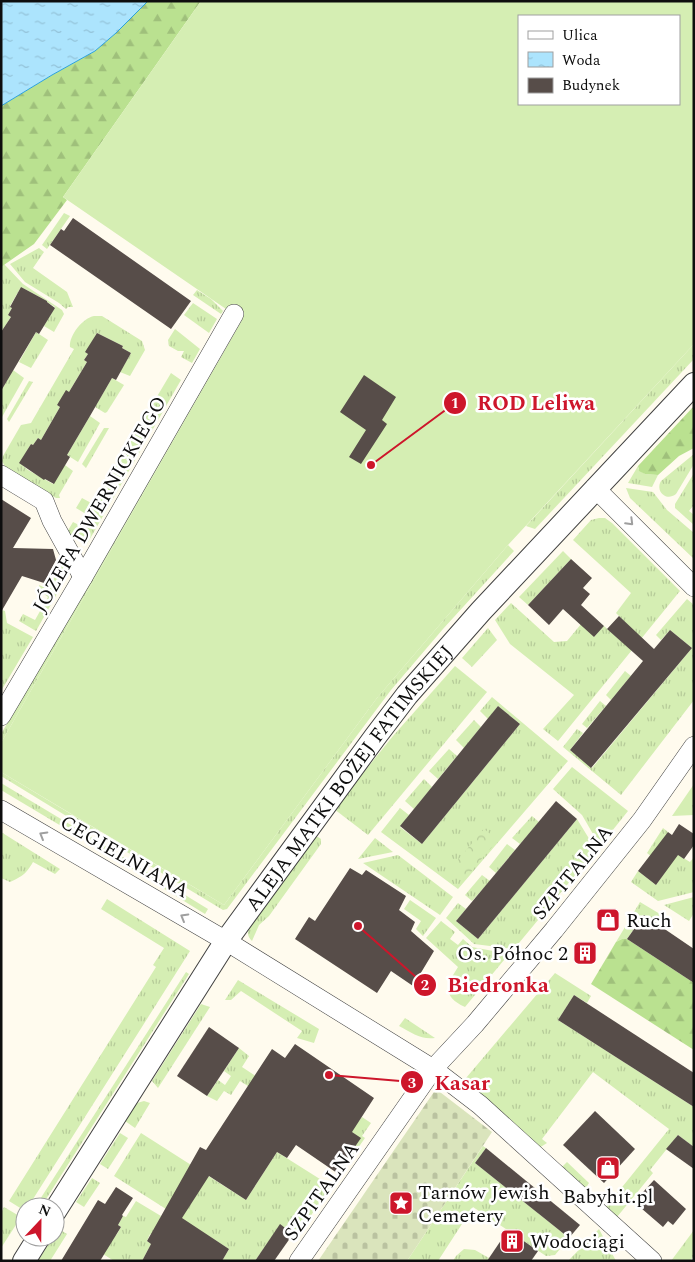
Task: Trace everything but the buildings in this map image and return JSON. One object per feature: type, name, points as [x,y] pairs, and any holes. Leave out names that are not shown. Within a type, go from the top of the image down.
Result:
[{"type":"street","name":"JÓZEFA DWERNICKIEGO","points":[[1,716],[234,314]]},
{"type":"street","name":"ALEJA MATKI BOŻEJ FATIMSKIEJ","points":[[64,1197],[226,941],[407,695],[480,611],[694,384]]},
{"type":"street","points":[[1,474],[44,501],[55,528],[83,577]]},
{"type":"street","points":[[595,488],[694,587]]},
{"type":"street","name":"SZPITALNA","points":[[299,1261],[433,1069],[475,1024],[560,923],[642,820],[692,751]]},
{"type":"street","name":"CEGIELNIANA","points":[[1,810],[226,941],[433,1069],[480,1106],[652,1261]]},
{"type":"street","points":[[24,1261],[33,1247]]},
{"type":"green space","points":[[148,1],[201,1],[63,197],[67,200],[34,244],[1,267],[1,106],[95,51]]},
{"type":"green space","points":[[201,1],[694,1],[694,344],[508,545],[377,698],[224,905],[1,772],[1,743],[242,320],[63,197]]},
{"type":"green space","points":[[64,213],[70,216],[47,249],[42,245]]},
{"type":"green space","points":[[39,248],[44,252],[33,268],[67,292],[73,307],[66,309],[25,282],[10,264]]},
{"type":"green space","points":[[4,264],[23,284],[62,310],[64,314],[54,332],[44,326],[55,307],[21,287],[10,306],[12,308],[8,315],[11,317],[1,332],[1,267]]},
{"type":"green space","points":[[197,290],[211,299],[223,311],[221,314],[193,295]]},
{"type":"green space","points":[[193,303],[217,319],[209,333],[184,315]]},
{"type":"green space","points":[[94,316],[102,316],[142,341],[145,350],[130,376],[120,372],[131,353],[122,348],[123,346],[97,333],[86,352],[88,354],[84,360],[87,362],[69,392],[57,405],[60,407],[41,440],[38,438],[33,445],[31,444],[20,463],[28,470],[53,484],[65,465],[73,471],[59,495],[60,498],[56,498],[7,470],[2,461],[3,456],[21,425],[31,423],[74,349],[70,347],[70,342],[74,332],[85,320]]},
{"type":"green space","points":[[175,329],[200,349],[192,363],[181,357],[184,351],[178,351],[169,346],[168,340]]},
{"type":"green space","points":[[36,332],[48,340],[31,368],[19,362]]},
{"type":"green space","points":[[694,344],[694,359],[535,529],[526,526]]},
{"type":"green space","points":[[218,362],[1,743],[1,734],[215,364]]},
{"type":"green space","points":[[13,370],[24,378],[2,417],[1,391]]},
{"type":"green space","points":[[171,373],[181,380],[87,544],[77,540],[67,532],[73,522],[79,525],[86,514],[76,508],[82,498],[93,504]]},
{"type":"green space","points":[[112,378],[124,385],[105,413],[95,407]]},
{"type":"green space","points":[[29,381],[33,382],[9,422],[7,419]]},
{"type":"green space","points":[[694,406],[694,448],[679,456],[658,475],[645,474],[639,471],[638,466]]},
{"type":"green space","points":[[90,416],[100,423],[78,462],[67,455]]},
{"type":"green space","points":[[104,428],[109,428],[86,468],[82,464]]},
{"type":"green space","points":[[694,454],[694,464],[676,494],[669,497],[662,494],[659,488],[661,481]]},
{"type":"green space","points":[[638,466],[638,469],[645,474],[658,475],[652,487],[628,483]]},
{"type":"green space","points":[[694,473],[694,505],[689,511],[694,515],[694,525],[675,508],[675,504]]},
{"type":"green space","points":[[626,488],[653,492],[667,510],[694,533],[694,559],[630,498]]},
{"type":"green space","points":[[605,518],[612,523],[680,591],[558,741],[543,729],[574,695],[510,644],[495,620],[511,603],[554,642],[567,641],[582,623],[594,637],[604,626],[622,642],[633,630],[616,613],[631,593],[573,540],[591,520]]},
{"type":"green space","points":[[508,545],[514,551],[391,690],[227,909],[223,910],[102,837],[104,834],[224,905],[377,698]]},
{"type":"green space","points":[[563,551],[571,559],[528,605],[519,597]]},
{"type":"green space","points":[[62,564],[67,576],[36,631],[19,621],[23,614],[35,620],[48,597],[40,591],[39,585],[48,589]]},
{"type":"green space","points":[[687,599],[694,605],[694,700],[621,795],[563,747],[577,729],[583,733],[570,750],[592,768],[692,648],[670,630],[661,640],[656,635]]},
{"type":"green space","points":[[2,610],[5,611],[7,623],[33,637],[1,691]]},
{"type":"green space","points":[[488,628],[497,640],[472,667],[462,658]]},
{"type":"green space","points":[[455,666],[487,692],[368,835],[334,809],[393,736]]},
{"type":"green space","points":[[625,671],[631,676],[611,700],[606,695]]},
{"type":"green space","points":[[492,697],[568,761],[458,889],[381,832],[400,808],[409,815],[400,827],[422,844],[520,724],[498,706],[488,719],[480,711]]},
{"type":"green space","points":[[600,701],[606,706],[587,728],[582,724]]},
{"type":"green space","points":[[474,720],[481,727],[464,748],[456,740]]},
{"type":"green space","points":[[449,749],[457,756],[438,779],[429,771]]},
{"type":"green space","points":[[572,767],[628,811],[600,846],[582,815],[553,789]]},
{"type":"green space","points":[[1,772],[101,832],[99,836],[1,776]]},
{"type":"green space","points":[[424,779],[432,787],[414,809],[405,801]]},
{"type":"green space","points":[[1,783],[96,840],[93,845],[1,790]]},
{"type":"green space","points":[[694,784],[694,815],[672,816]]},
{"type":"green space","points":[[532,816],[539,822],[520,844],[512,838]]},
{"type":"green space","points":[[577,819],[596,850],[514,949],[474,944],[446,918],[458,903],[466,909],[456,921],[478,939]]},
{"type":"green space","points":[[663,828],[668,832],[667,848],[690,862],[694,857],[694,892],[658,901],[631,882],[638,871],[656,885],[667,869],[647,853]]},
{"type":"green space","points":[[484,829],[498,840],[465,878],[452,867]]},
{"type":"green space","points":[[1,832],[60,869],[55,874],[33,862],[26,872],[10,882],[1,878]]},
{"type":"green space","points":[[314,837],[321,839],[321,844],[269,916],[259,925],[252,941],[248,934],[250,926]]},
{"type":"green space","points":[[375,838],[393,852],[358,859]]},
{"type":"green space","points":[[100,843],[208,909],[205,914],[98,848]]},
{"type":"green space","points":[[507,844],[515,850],[496,873],[489,867]]},
{"type":"green space","points":[[398,855],[453,897],[440,915],[363,863]]},
{"type":"green space","points":[[482,875],[490,881],[472,901],[465,895]]},
{"type":"green space","points":[[694,897],[694,913],[689,921],[664,905]]},
{"type":"green space","points":[[107,899],[190,951],[34,1197],[15,1197],[15,1205],[9,1201],[156,967],[153,965],[164,948],[101,909]]},
{"type":"green space","points":[[410,900],[436,918],[423,936],[416,929],[421,921],[404,909]]},
{"type":"green space","points":[[640,902],[660,914],[656,923],[643,915],[627,939],[616,942]]},
{"type":"green space","points":[[441,921],[455,932],[450,939],[458,945],[463,939],[472,947],[509,954],[465,1007],[452,999],[448,989],[458,967],[426,938]]},
{"type":"green space","points":[[627,939],[694,983],[694,1050],[591,984],[616,942]]},
{"type":"green space","points":[[186,972],[189,974],[47,1197],[41,1197]]},
{"type":"green space","points":[[555,973],[591,996],[587,1003],[574,995],[558,1020],[694,1107],[694,1147],[678,1135],[650,1170],[653,1173],[617,1217],[606,1207],[669,1129],[593,1072],[542,1139],[547,1143],[539,1148],[468,1087],[466,1078]]},
{"type":"green space","points":[[238,980],[319,1029],[314,1043],[297,1038],[302,1031],[241,991],[231,1000],[225,1000]]},
{"type":"green space","points":[[201,1004],[210,1007],[158,1088],[152,1081]]},
{"type":"green space","points":[[405,1018],[435,1038],[421,1037],[399,1026]]},
{"type":"green space","points":[[239,1048],[249,1056],[242,1067],[287,1097],[271,1101],[240,1081],[231,1095],[224,1091],[217,1101],[207,1096],[218,1080],[225,1085],[231,1076],[224,1071]]},
{"type":"green space","name":"Tarnów Jewish Cemetery","points":[[436,1089],[492,1132],[407,1261],[318,1261]]},
{"type":"green space","points":[[144,1101],[150,1103],[135,1128],[125,1121],[137,1103]]},
{"type":"green space","points":[[339,1109],[358,1122],[362,1117],[371,1123],[362,1136],[365,1138],[339,1175],[337,1173],[360,1138],[332,1119]]},
{"type":"green space","points":[[120,1133],[128,1138],[108,1169],[100,1164]]},
{"type":"green space","points":[[141,1133],[246,1200],[277,1152],[331,1186],[299,1233],[295,1231],[293,1234],[280,1225],[255,1261],[222,1261],[229,1249],[114,1176]]},
{"type":"green space","points":[[483,1146],[486,1148],[475,1163],[569,1238],[555,1255],[546,1256],[473,1207],[438,1261],[407,1261]]},
{"type":"green space","points":[[567,1162],[589,1183],[585,1189],[561,1168]]},
{"type":"green space","points":[[92,1178],[100,1183],[84,1207],[76,1202]]},
{"type":"green space","points":[[136,1201],[161,1216],[153,1235],[150,1234],[147,1241],[151,1244],[142,1261],[114,1261],[100,1252],[117,1234],[121,1227],[118,1225],[123,1216],[126,1217]]},
{"type":"green space","points":[[4,1207],[15,1213],[15,1226],[1,1248],[1,1213]]},
{"type":"green space","points":[[599,1229],[616,1261],[568,1261]]},
{"type":"green space","points":[[694,1230],[694,1256],[690,1261],[671,1261]]},
{"type":"green space","points":[[47,1247],[59,1247],[50,1261],[38,1261]]},
{"type":"green space","points":[[464,1249],[475,1250],[489,1258],[487,1261],[453,1261]]},
{"type":"water","points":[[1,1],[148,1],[95,51],[1,106]]},
{"type":"place","name":"ROD Leliwa","points":[[371,465]]},
{"type":"place","name":"Ruch","points":[[608,920]]},
{"type":"place","name":"Biedronka","points":[[358,926]]},
{"type":"place","name":"Os. Północ 2","points":[[585,953]]},
{"type":"place","name":"Kasar","points":[[329,1075]]},
{"type":"place","name":"Babyhit.pl","points":[[608,1168]]},
{"type":"place","name":"Tarnów Jewish Cemetery","points":[[401,1203]]},
{"type":"place","name":"Wodociągi","points":[[512,1241]]}]
